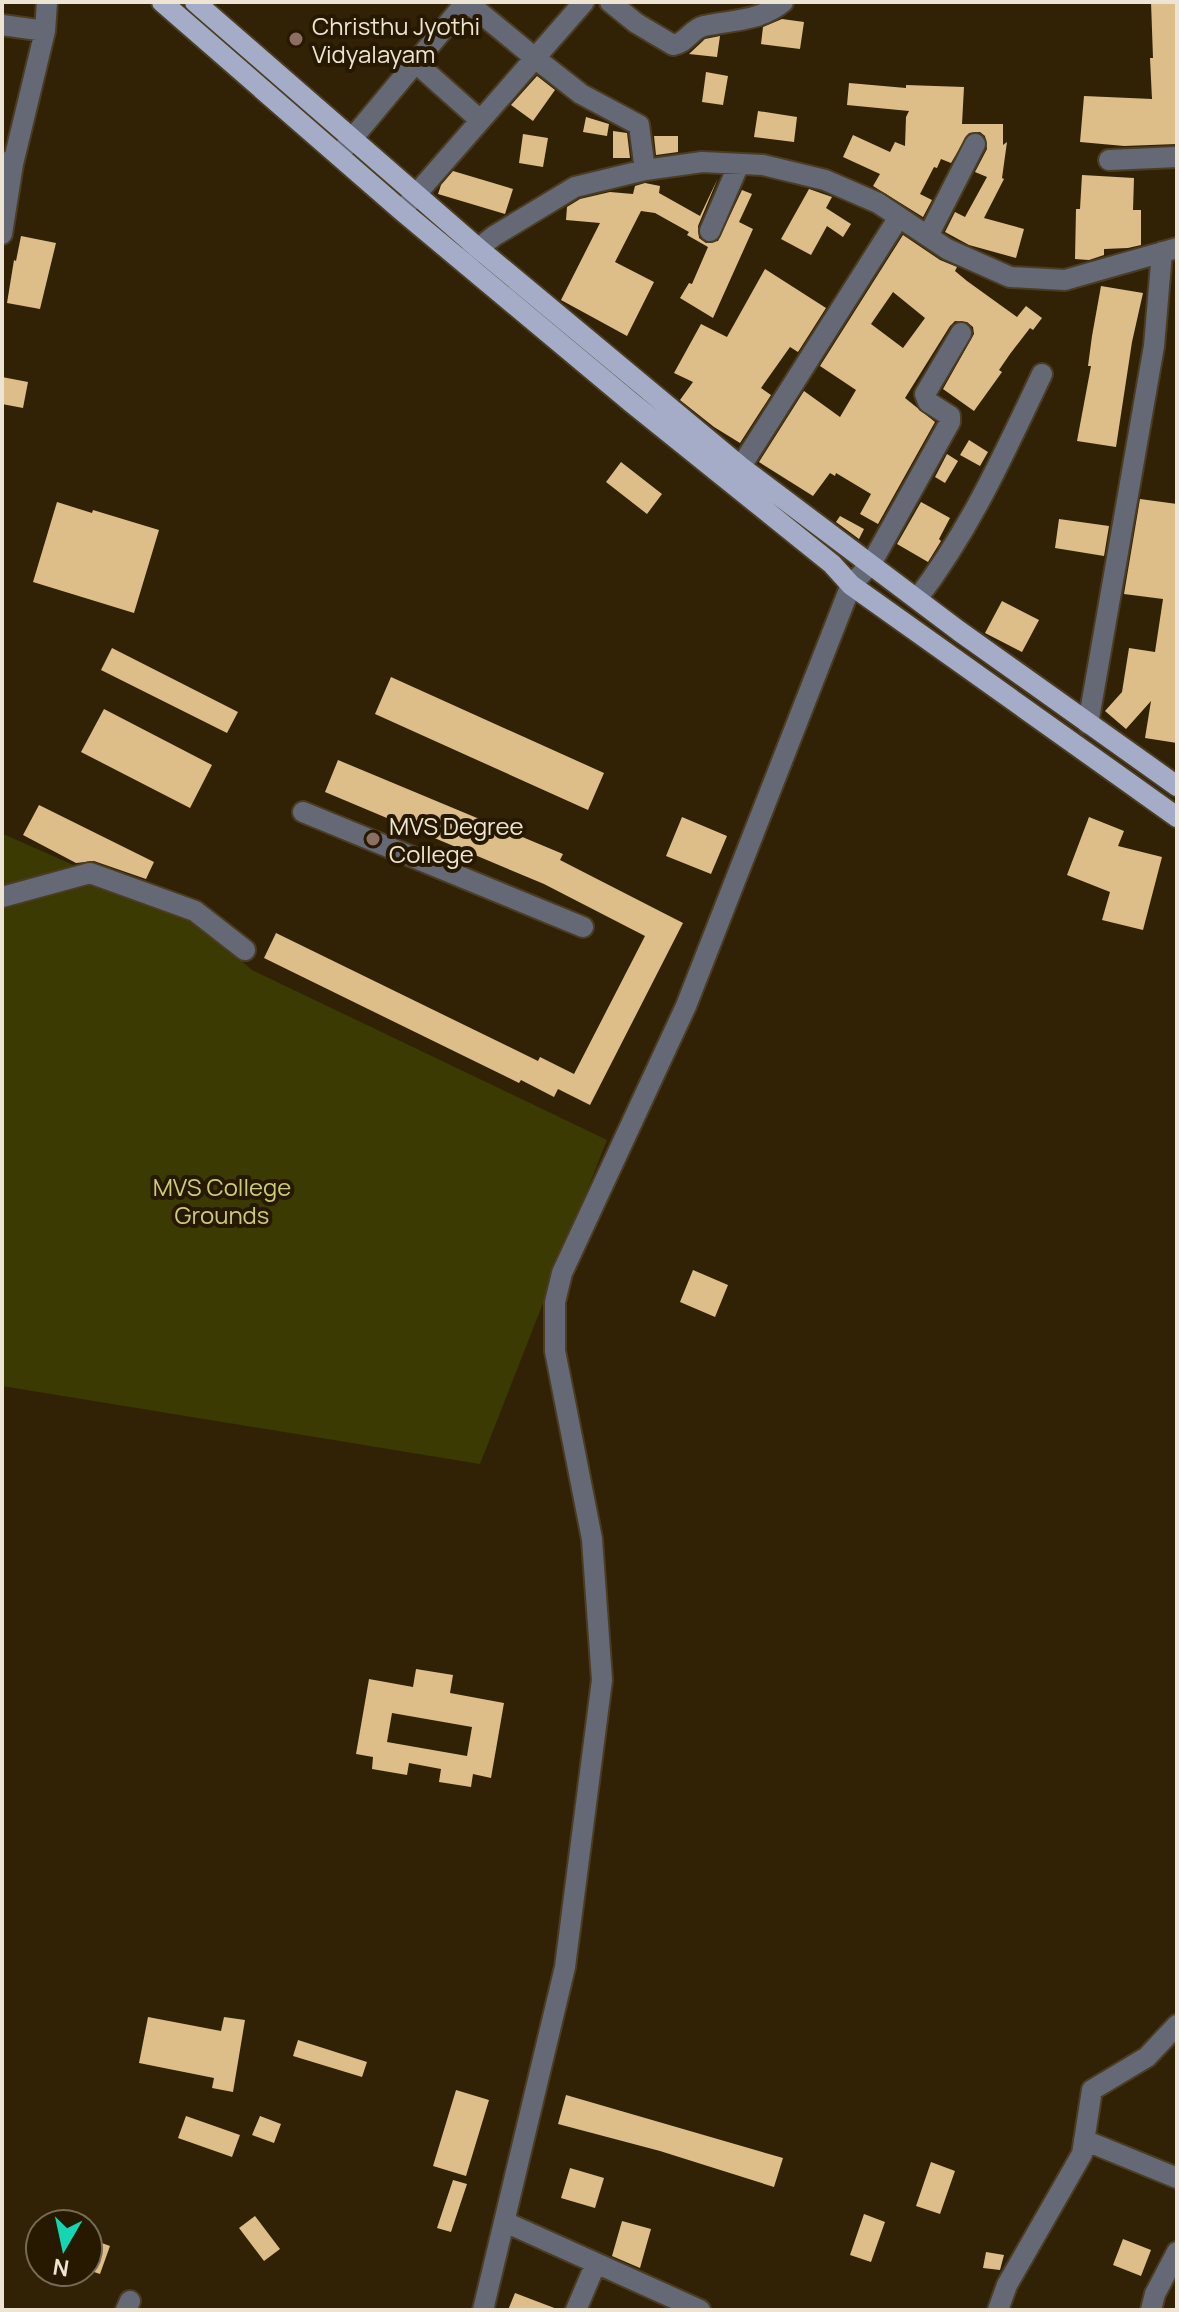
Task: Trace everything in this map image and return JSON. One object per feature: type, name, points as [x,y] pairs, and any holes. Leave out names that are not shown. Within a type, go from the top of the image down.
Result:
[{"type":"main road","points":[[162,2],[402,211],[471,255],[736,475],[851,585],[1177,817]]},
{"type":"main road","points":[[195,2],[415,194],[471,255]]},
{"type":"main road","points":[[736,475],[871,564],[1177,786]]},
{"type":"street","points":[[2,234],[8,163],[45,31],[47,2]]},
{"type":"street","points":[[339,155],[467,2],[581,94],[639,125],[645,170]]},
{"type":"street","points":[[402,211],[584,2]]},
{"type":"street","points":[[610,2],[636,23],[673,45],[684,42],[701,26],[754,17],[771,11],[783,2]]},
{"type":"street","points":[[2,25],[45,31]]},
{"type":"street","points":[[415,62],[480,120]]},
{"type":"street","points":[[928,236],[975,144]]},
{"type":"street","points":[[1109,160],[1177,157]]},
{"type":"street","points":[[471,255],[494,236],[575,187],[645,170],[702,162],[763,165],[825,180],[878,203],[947,249],[1010,277],[1065,280],[1170,250],[1088,724]]},
{"type":"street","points":[[710,231],[739,164]]},
{"type":"street","points":[[736,475],[899,217]]},
{"type":"street","points":[[483,2310],[565,1967],[602,1680],[592,1539],[557,1371],[553,1326],[562,1273],[686,1006],[851,585],[871,564],[950,422],[950,416],[928,402],[925,394],[961,333]]},
{"type":"street","points":[[917,599],[981,502],[1042,374]]},
{"type":"street","points":[[303,812],[583,927]]},
{"type":"street","points":[[2,897],[90,873],[195,911],[245,950]]},
{"type":"street","points":[[998,2310],[1007,2285],[1082,2154],[1092,2090],[1147,2057],[1177,2025]]},
{"type":"street","points":[[1084,2140],[1177,2178]]},
{"type":"street","points":[[505,2222],[700,2310]]},
{"type":"street","points":[[1151,2310],[1155,2294],[1177,2252]]},
{"type":"street","points":[[576,2310],[596,2263]]},
{"type":"green space","name":"MVS College Grounds","points":[[3,834],[187,915],[252,970],[607,1140],[480,1464],[2,1386]]},
{"type":"building","points":[[1151,2],[1177,2],[1177,144],[1124,146],[1080,142],[1084,96],[1152,99]]},
{"type":"building","points":[[782,19],[804,22],[800,49],[761,44],[763,27]]},
{"type":"building","points":[[720,36],[717,57],[689,54],[705,39]]},
{"type":"building","points":[[706,72],[728,76],[723,105],[702,102]]},
{"type":"building","points":[[537,76],[555,90],[533,121],[511,105]]},
{"type":"building","points":[[849,83],[906,88],[906,85],[964,87],[962,124],[1003,124],[1003,145],[1007,142],[1004,179],[984,218],[1024,229],[1016,258],[969,245],[945,232],[955,212],[965,217],[987,177],[975,172],[987,149],[985,136],[980,132],[969,133],[951,163],[941,159],[937,168],[934,167],[920,194],[932,200],[923,217],[873,186],[880,174],[843,157],[853,135],[890,152],[895,142],[905,146],[909,111],[847,105]]},
{"type":"building","points":[[758,111],[797,117],[794,142],[754,137]]},
{"type":"building","points":[[586,117],[609,124],[607,136],[583,132]]},
{"type":"building","points":[[613,131],[627,133],[630,158],[613,158]]},
{"type":"building","points":[[523,134],[548,138],[543,167],[519,163]]},
{"type":"building","points":[[654,136],[678,136],[678,152],[656,155]]},
{"type":"building","points":[[453,171],[513,189],[505,214],[438,194],[441,185]]},
{"type":"building","points":[[1082,175],[1134,178],[1133,210],[1141,210],[1141,245],[1104,249],[1104,255],[1089,260],[1075,259],[1076,209],[1080,209]]},
{"type":"building","points":[[718,178],[698,226],[699,238],[706,243],[718,241],[742,190],[752,194],[739,222],[753,229],[713,318],[680,298],[689,283],[692,284],[708,247],[655,213],[641,211],[615,262],[654,282],[627,336],[561,300],[600,223],[566,220],[567,207],[580,199],[610,192],[633,194],[635,186],[645,183],[660,186],[659,193],[700,216]]},
{"type":"building","points":[[809,189],[832,197],[826,208],[851,224],[843,237],[827,226],[811,255],[781,239]]},
{"type":"building","points":[[903,235],[940,260],[957,267],[955,271],[967,281],[1017,317],[1026,306],[1042,318],[1010,354],[999,370],[1002,372],[974,411],[943,389],[974,334],[973,327],[967,322],[955,321],[950,326],[905,398],[935,422],[878,524],[860,514],[871,494],[836,473],[835,476],[830,473],[813,496],[759,462],[804,391],[840,417],[856,390],[820,366]],"holes":[[[893,292],[925,318],[903,348],[871,324]]]},
{"type":"building","points":[[21,236],[56,243],[40,309],[7,303]]},
{"type":"building","points":[[765,269],[826,308],[798,352],[790,347],[761,388],[771,395],[740,443],[680,400],[693,382],[674,373],[701,324],[727,337]]},
{"type":"building","points":[[1101,286],[1143,293],[1116,447],[1077,441]]},
{"type":"building","points":[[2,377],[28,382],[23,408],[2,404]]},
{"type":"building","points":[[969,440],[988,452],[980,466],[960,455]]},
{"type":"building","points":[[947,454],[958,461],[945,483],[935,477]]},
{"type":"building","points":[[621,462],[662,494],[647,514],[606,482]]},
{"type":"building","points":[[1140,499],[1177,504],[1177,743],[1145,738],[1151,701],[1126,729],[1105,711],[1122,692],[1129,648],[1155,652],[1163,599],[1124,594]]},
{"type":"building","points":[[57,502],[159,530],[134,613],[33,582]]},
{"type":"building","points":[[921,502],[950,518],[928,562],[897,544]]},
{"type":"building","points":[[840,516],[864,529],[859,539],[836,522]]},
{"type":"building","points":[[1059,519],[1109,526],[1104,556],[1055,548]]},
{"type":"building","points":[[1002,601],[1039,620],[1022,652],[985,633]]},
{"type":"building","points":[[112,648],[238,712],[227,733],[101,670]]},
{"type":"building","points":[[391,677],[604,773],[588,810],[375,714]]},
{"type":"building","points":[[104,709],[212,765],[190,808],[81,752]]},
{"type":"building","points":[[338,760],[563,854],[560,860],[683,923],[590,1105],[558,1089],[554,1097],[521,1080],[519,1083],[264,958],[276,933],[538,1061],[540,1057],[574,1074],[645,936],[544,884],[325,792]]},
{"type":"building","points":[[39,805],[154,862],[146,879],[94,861],[76,863],[23,835]]},
{"type":"building","points":[[682,817],[727,836],[711,874],[666,856]]},
{"type":"building","points":[[1089,817],[1124,831],[1118,846],[1162,857],[1143,930],[1102,920],[1110,892],[1067,875]]},
{"type":"building","points":[[693,1270],[728,1285],[715,1317],[680,1302]]},
{"type":"building","points":[[416,1669],[453,1675],[450,1693],[504,1703],[491,1778],[473,1774],[471,1787],[439,1782],[441,1769],[409,1763],[407,1775],[372,1769],[373,1757],[356,1754],[369,1679],[413,1687]],"holes":[[[392,1713],[472,1727],[467,1756],[387,1742]]]},
{"type":"building","points":[[148,2017],[221,2031],[224,2017],[245,2020],[233,2092],[212,2088],[214,2078],[139,2063]]},
{"type":"building","points":[[298,2040],[367,2062],[362,2077],[293,2056]]},
{"type":"building","points":[[456,2090],[489,2100],[466,2176],[433,2166]]},
{"type":"building","points":[[566,2095],[783,2158],[774,2187],[660,2151],[558,2124]]},
{"type":"building","points":[[186,2116],[240,2135],[232,2157],[178,2138]]},
{"type":"building","points":[[260,2116],[281,2124],[274,2143],[252,2135]]},
{"type":"building","points":[[931,2162],[955,2171],[940,2214],[916,2206]]},
{"type":"building","points":[[570,2168],[604,2178],[595,2208],[561,2198]]},
{"type":"building","points":[[453,2180],[467,2184],[451,2232],[437,2228]]},
{"type":"building","points":[[864,2214],[885,2222],[871,2262],[850,2255]]},
{"type":"building","points":[[255,2216],[280,2249],[264,2261],[239,2228]]},
{"type":"building","points":[[622,2221],[651,2229],[640,2268],[612,2256]]},
{"type":"building","points":[[1123,2239],[1151,2250],[1141,2276],[1113,2265]]},
{"type":"building","points":[[104,2244],[110,2246],[104,2263]]},
{"type":"building","points":[[986,2252],[1004,2255],[1000,2270],[983,2268]]},
{"type":"building","points":[[515,2293],[557,2309],[557,2310],[508,2310]]},
{"type":"place","name":"Christhu Jyothi Vidyalayam","points":[[296,39]]},
{"type":"place","name":"MVS Degree College","points":[[373,839]]}]
